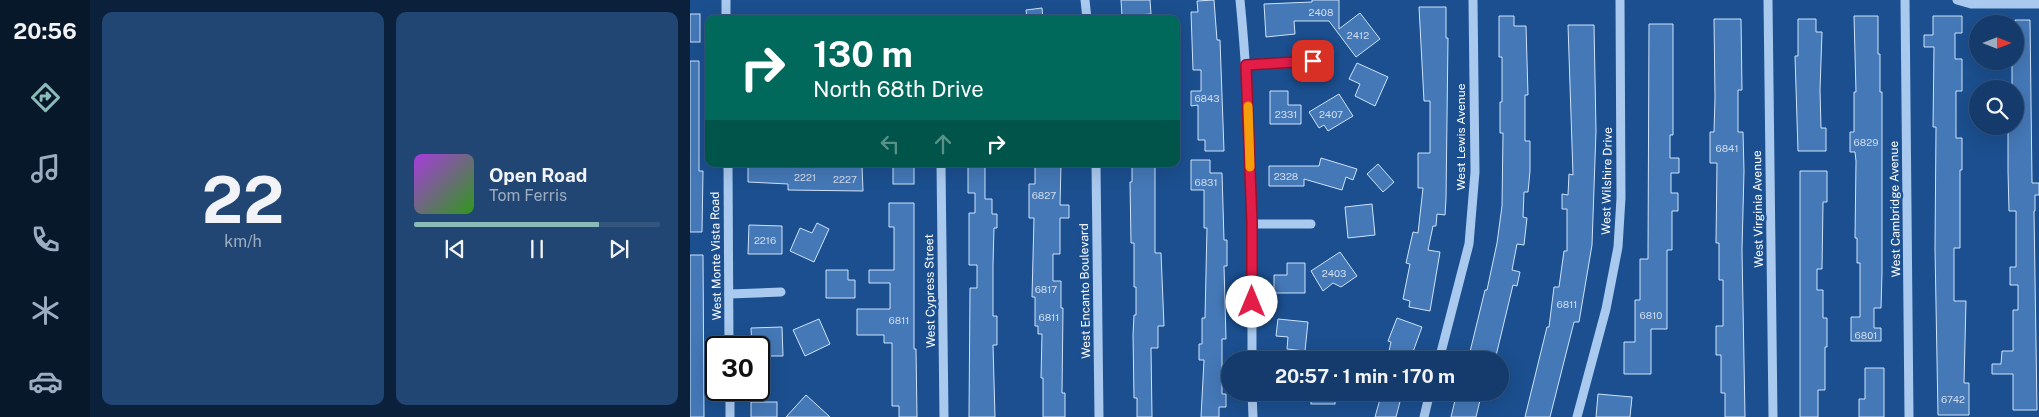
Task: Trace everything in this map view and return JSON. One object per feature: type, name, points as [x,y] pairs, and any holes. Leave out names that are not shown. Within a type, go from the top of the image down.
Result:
[{"type":"street","points":[[726,0],[726,15]]},
{"type":"street","points":[[1085,0],[1087,15]]},
{"type":"street","points":[[1240,0],[1246,65],[1252,224],[1252,351]]},
{"type":"street","name":"West Lewis Avenue","points":[[1441,351],[1470,236],[1476,172],[1473,0]]},
{"type":"street","name":"West Wilshire Drive","points":[[1577,417],[1606,308],[1618,247],[1621,198],[1620,0]]},
{"type":"street","name":"West Virginia Avenue","points":[[1768,0],[1773,417]]},
{"type":"street","name":"West Cambridge Avenue","points":[[1905,0],[1909,417]]},
{"type":"street","points":[[1957,0],[1971,4],[2039,4]]},
{"type":"street","points":[[1246,65],[1313,61]]},
{"type":"street","name":"West Monte Vista Road","points":[[728,167],[729,336]]},
{"type":"street","name":"West Cypress Street","points":[[941,167],[944,417]]},
{"type":"street","name":"West Encanto Boulevard","points":[[1096,167],[1099,417]]},
{"type":"street","points":[[1252,224],[1311,224]]},
{"type":"street","points":[[729,294],[781,292]]},
{"type":"street","points":[[730,401],[730,417]]},
{"type":"street","points":[[1252,401],[1253,417]]},
{"type":"street","points":[[1424,417],[1428,401]]},
{"type":"building","points":[[1121,0],[1150,0],[1151,14],[1122,15]]},
{"type":"building","points":[[1214,0],[1217,40],[1220,40],[1224,151],[1205,151],[1205,140],[1198,140],[1198,105],[1191,106],[1191,91],[1201,91],[1201,70],[1193,70],[1191,12],[1198,12],[1197,1]]},
{"type":"building","points":[[1312,0],[1339,0],[1339,29],[1360,13],[1380,39],[1356,57],[1329,21],[1294,21],[1295,34],[1266,37],[1264,4],[1312,2]]},
{"type":"building","points":[[1419,7],[1446,7],[1446,38],[1448,38],[1445,215],[1437,214],[1436,226],[1433,226],[1428,250],[1440,252],[1430,311],[1409,307],[1410,301],[1403,299],[1410,264],[1406,263],[1413,232],[1418,233],[1423,188],[1418,188],[1418,153],[1430,153],[1430,101],[1424,101]]},
{"type":"building","points":[[1042,8],[1043,15],[1027,15],[1026,10]]},
{"type":"building","points":[[690,14],[700,14],[700,42],[690,42]]},
{"type":"building","points":[[1499,16],[1514,16],[1514,26],[1526,26],[1528,95],[1525,95],[1525,141],[1530,141],[1530,171],[1528,192],[1524,192],[1523,217],[1527,218],[1524,245],[1517,244],[1512,270],[1520,272],[1517,286],[1513,285],[1497,351],[1470,351],[1485,290],[1487,290],[1497,243],[1502,206],[1503,133],[1500,133],[1500,102],[1502,102],[1502,57],[1499,57]]},
{"type":"building","points":[[1854,16],[1878,16],[1880,92],[1882,92],[1882,273],[1881,308],[1874,308],[1874,328],[1881,328],[1881,341],[1851,341],[1851,317],[1860,317],[1860,263],[1857,263],[1857,238],[1855,238],[1856,161],[1855,152],[1850,152],[1850,132],[1854,132],[1854,92],[1856,92]]},
{"type":"building","points":[[1933,16],[1962,16],[1962,33],[1955,33],[1955,59],[1962,59],[1962,91],[1956,91],[1956,138],[1962,138],[1962,170],[1960,170],[1960,248],[1954,248],[1954,301],[1966,301],[1964,383],[1969,383],[1969,415],[1938,415],[1935,248],[1936,127],[1933,127],[1934,47],[1924,47],[1924,35],[1933,35]]},
{"type":"building","points":[[1714,19],[1741,19],[1742,90],[1738,90],[1738,132],[1743,132],[1744,171],[1742,250],[1745,417],[1725,417],[1725,393],[1721,393],[1721,355],[1716,355],[1716,326],[1723,326],[1723,280],[1719,280],[1719,243],[1716,243],[1717,163],[1710,163],[1710,132],[1714,132],[1715,98]]},
{"type":"building","points":[[1798,19],[1816,19],[1816,32],[1822,32],[1821,128],[1826,128],[1826,151],[1798,151],[1795,56],[1798,56]]},
{"type":"building","points":[[2024,20],[2030,20],[2032,183],[2039,183],[2039,195],[2035,195],[2034,211],[2037,410],[2013,410],[2013,374],[1992,374],[1992,364],[2001,364],[2002,351],[2013,351],[2013,310],[2018,310],[2018,285],[2010,285],[2010,267],[2016,267],[2016,211],[2009,211],[2008,135],[2024,135],[2024,80],[2012,80],[2012,70],[2024,70]]},
{"type":"building","points":[[1649,24],[1673,24],[1673,135],[1670,135],[1670,158],[1679,158],[1679,173],[1671,173],[1671,193],[1678,193],[1678,211],[1672,211],[1672,250],[1667,250],[1667,329],[1651,329],[1651,374],[1624,374],[1624,342],[1635,342],[1635,300],[1640,300],[1640,259],[1648,259]]},
{"type":"building","points":[[1568,25],[1594,25],[1596,131],[1592,245],[1579,322],[1574,322],[1550,417],[1525,417],[1547,327],[1549,327],[1554,287],[1559,287],[1564,251],[1567,251],[1567,209],[1562,209],[1562,194],[1568,195],[1569,174],[1573,175]]},
{"type":"building","points":[[690,61],[699,61],[699,171],[703,171],[702,232],[690,232]]},
{"type":"building","points":[[1357,63],[1388,77],[1375,106],[1355,96],[1360,84],[1349,79]]},
{"type":"building","points":[[1270,91],[1288,91],[1288,105],[1301,105],[1301,124],[1270,124]]},
{"type":"building","points":[[1339,94],[1353,116],[1328,131],[1324,125],[1319,128],[1309,112]]},
{"type":"building","points":[[1321,158],[1357,169],[1353,180],[1346,177],[1342,190],[1304,179],[1304,186],[1269,186],[1269,166],[1319,166]]},
{"type":"building","points":[[1191,160],[1210,160],[1210,173],[1222,173],[1224,240],[1227,240],[1227,266],[1224,266],[1226,339],[1222,339],[1221,351],[1221,401],[1226,401],[1226,407],[1219,407],[1219,417],[1201,417],[1204,360],[1199,360],[1199,344],[1202,344],[1202,318],[1205,318],[1207,228],[1204,228],[1204,190],[1191,190]]},
{"type":"building","points":[[1378,164],[1394,182],[1383,192],[1367,174]]},
{"type":"building","points":[[748,167],[862,167],[863,191],[788,190],[788,184],[748,182]]},
{"type":"building","points":[[893,167],[914,167],[914,184],[893,184]]},
{"type":"building","points":[[968,167],[985,167],[985,199],[992,199],[992,214],[997,214],[997,228],[994,228],[993,265],[993,316],[997,316],[997,345],[993,345],[995,417],[969,417],[970,288],[977,288],[977,265],[969,265],[969,213],[975,213],[975,193],[968,193]]},
{"type":"building","points":[[1035,167],[1061,167],[1060,205],[1069,205],[1069,218],[1060,218],[1060,254],[1053,254],[1053,281],[1061,281],[1061,308],[1063,308],[1062,393],[1065,393],[1065,417],[1043,417],[1043,378],[1041,378],[1042,334],[1038,334],[1038,326],[1035,326],[1035,297],[1032,297],[1034,218],[1029,218],[1029,184],[1035,184]]},
{"type":"building","points":[[1132,167],[1155,167],[1155,253],[1161,253],[1164,326],[1158,326],[1158,348],[1151,348],[1152,417],[1137,417],[1137,398],[1134,398],[1133,335],[1134,315],[1136,315],[1136,287],[1134,287],[1134,243],[1131,243],[1130,182],[1132,182]]},
{"type":"building","points":[[1800,171],[1827,171],[1827,202],[1823,202],[1822,269],[1817,269],[1817,290],[1823,290],[1823,318],[1827,318],[1827,347],[1825,347],[1825,390],[1818,390],[1818,417],[1800,417]]},
{"type":"building","points":[[889,203],[914,203],[914,349],[916,349],[917,417],[899,417],[899,406],[892,406],[892,343],[884,343],[884,335],[857,335],[857,309],[890,309],[890,283],[869,283],[869,270],[894,270],[894,227],[889,227]]},
{"type":"building","points":[[1372,204],[1375,235],[1348,238],[1345,207]]},
{"type":"building","points":[[817,223],[829,229],[814,262],[790,251],[800,228],[812,233]]},
{"type":"building","points":[[749,225],[782,226],[782,254],[748,254]]},
{"type":"building","points":[[1340,252],[1357,276],[1341,287],[1333,283],[1323,291],[1311,271]]},
{"type":"building","points":[[690,255],[703,255],[704,417],[690,417]]},
{"type":"building","points":[[1287,263],[1305,263],[1305,293],[1274,293],[1274,275],[1287,275]]},
{"type":"building","points":[[826,270],[848,270],[848,280],[855,280],[855,298],[826,298]]},
{"type":"building","points":[[1397,318],[1422,327],[1413,351],[1389,351],[1391,342],[1388,341]]},
{"type":"building","points":[[819,319],[830,344],[805,356],[793,330]]},
{"type":"building","points":[[1278,319],[1308,322],[1305,351],[1287,349],[1288,337],[1276,336]]},
{"type":"building","points":[[782,327],[783,356],[770,356],[770,336],[751,336],[751,328]]},
{"type":"building","points":[[1865,368],[1884,368],[1884,417],[1859,417],[1859,399],[1865,399]]},
{"type":"building","points":[[1598,394],[1632,397],[1630,417],[1596,417]]},
{"type":"building","points":[[806,395],[830,417],[786,417]]},
{"type":"building","points":[[1311,401],[1335,401],[1335,404],[1311,404]]},
{"type":"building","points":[[1379,401],[1400,401],[1396,417],[1375,417]]},
{"type":"building","points":[[1455,401],[1480,401],[1476,417],[1451,417]]},
{"type":"building","points":[[751,402],[777,402],[777,417],[751,417]]},
{"type":"slow traffic","points":[[1248,106],[1250,167]]},
{"type":"route","points":[[1252,302],[1252,224],[1246,65],[1313,61]]}]
